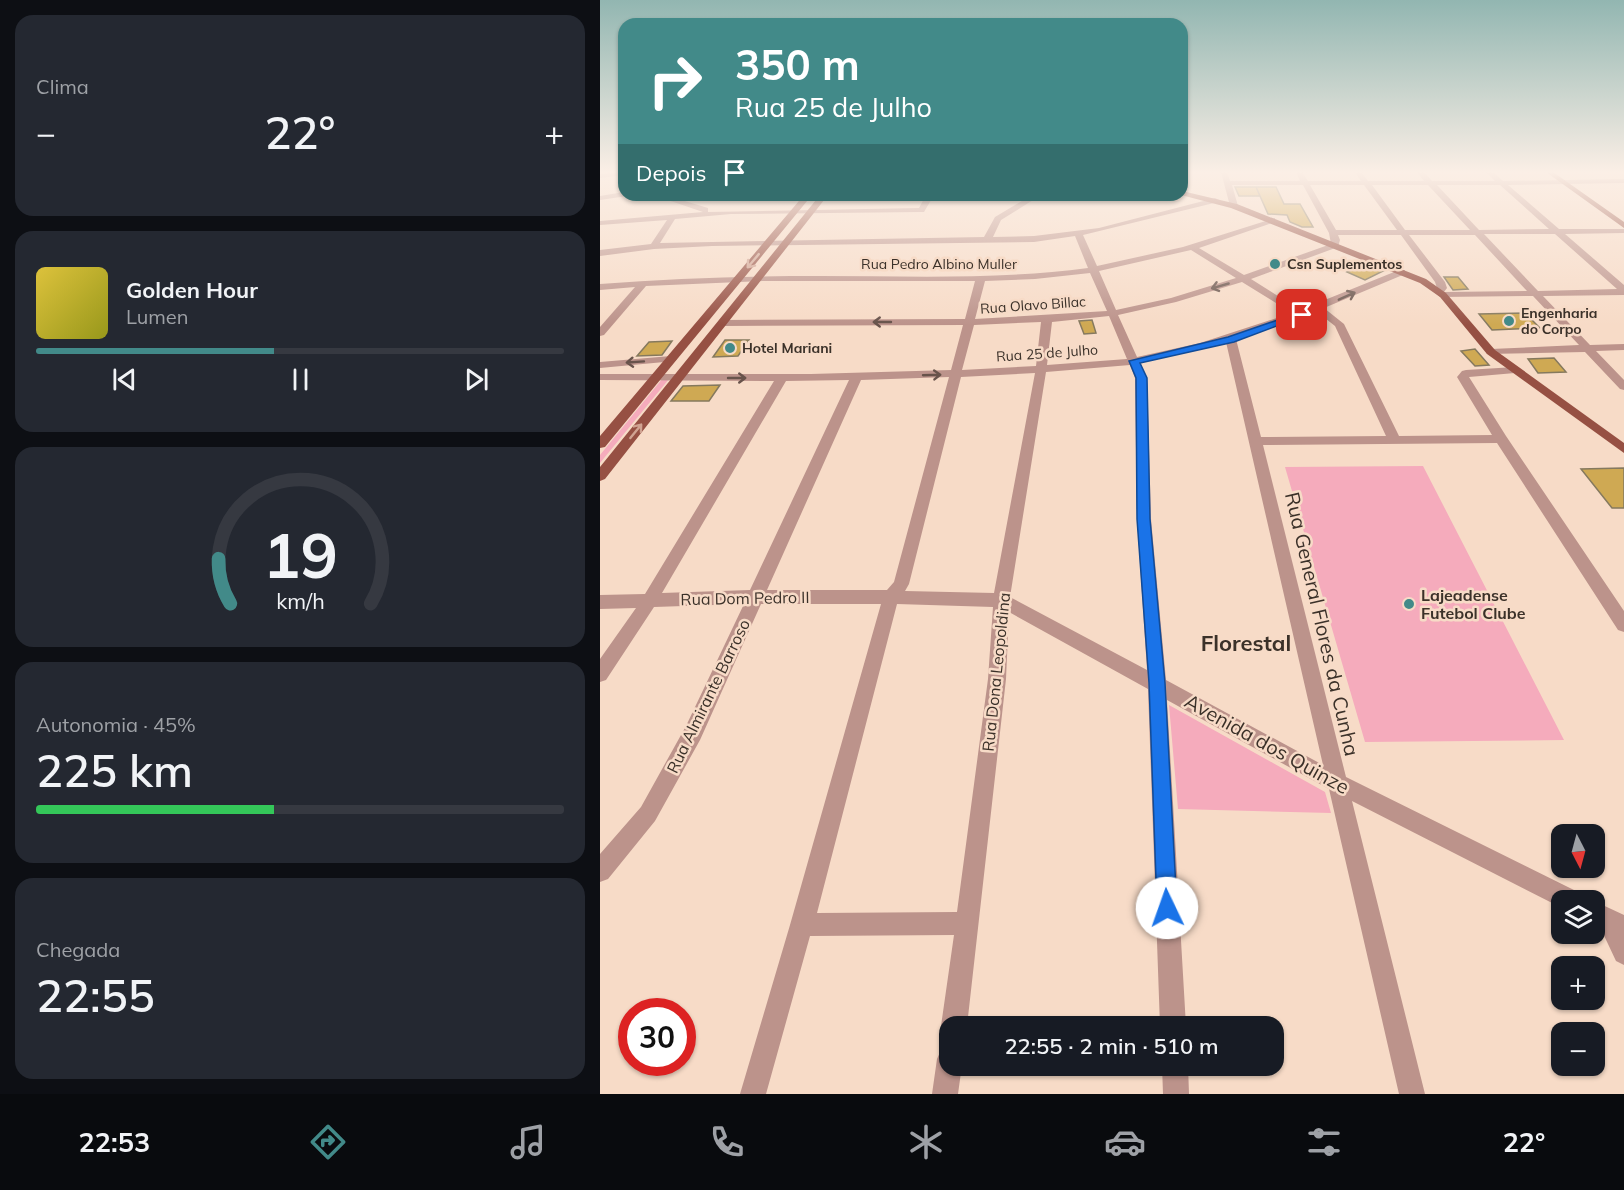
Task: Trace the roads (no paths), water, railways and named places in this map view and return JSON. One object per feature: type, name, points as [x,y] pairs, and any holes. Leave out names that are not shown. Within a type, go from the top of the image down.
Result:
[{"type":"main road","points":[[600,444],[785,223]]},
{"type":"main road","points":[[600,476],[802,223]]},
{"type":"main road","points":[[1280,223],[1421,280],[1441,294],[1491,352],[1624,446]]},
{"type":"main road","points":[[692,334],[701,328],[722,323]]},
{"type":"street","points":[[654,246],[669,223]]},
{"type":"street","points":[[987,240],[996,223]]},
{"type":"street","points":[[600,253],[654,246],[1034,239],[1078,234],[1130,223]]},
{"type":"street","name":"Rua Pedro Albino Muller","points":[[600,286],[738,278],[1036,276],[1093,270],[1191,246],[1262,223]]},
{"type":"street","points":[[1327,223],[1333,233],[1335,245]]},
{"type":"street","points":[[1395,223],[1436,277],[1442,288],[1441,294],[1624,291]]},
{"type":"street","points":[[1469,223],[1624,387]]},
{"type":"street","points":[[1548,223],[1624,291]]},
{"type":"street","points":[[1333,233],[1624,231]]},
{"type":"street","points":[[1078,234],[1141,378],[1144,519],[1157,683],[1173,1016]]},
{"type":"street","name":"Rua Olavo Billac","points":[[722,323],[970,322],[1047,319],[1114,313],[1173,300],[1243,279],[1335,245]]},
{"type":"street","points":[[1191,246],[1302,315]]},
{"type":"street","name":"Rua 25 de Julho","points":[[600,377],[856,378],[1041,369],[1134,361],[1231,340],[1302,315],[1402,272]]},
{"type":"street","points":[[753,1094],[802,925],[891,597],[901,584],[981,277]]},
{"type":"street","points":[[1421,280],[1436,277]]},
{"type":"street","points":[[600,333],[644,282]]},
{"type":"street","points":[[1318,308],[1339,324],[1395,441]]},
{"type":"street","name":"Rua Dona Leopoldina","points":[[955,1016],[997,679],[1001,600],[1041,369],[1047,319]]},
{"type":"street","name":"Rua General Flores da Cunha","points":[[1231,340],[1412,1094]]},
{"type":"street","points":[[1491,352],[1624,347]]},
{"type":"street","points":[[600,365],[671,359]]},
{"type":"street","points":[[1515,370],[1463,375],[1501,439],[1624,625]]},
{"type":"street","points":[[600,674],[650,600],[782,378]]},
{"type":"street","name":"Rua Almirante Barroso","points":[[600,871],[648,814],[693,733],[856,378]]},
{"type":"street","points":[[1255,441],[1501,439]]},
{"type":"street","name":"Rua Dom Pedro II","points":[[600,602],[754,597],[891,597]]},
{"type":"street","name":"Avenida dos Quinze","points":[[891,597],[1001,600],[1337,783],[1551,890]]},
{"type":"street","points":[[1609,920],[1624,953]]},
{"type":"street","points":[[802,925],[968,923]]},
{"type":"street","points":[[945,1094],[948,1076]]},
{"type":"street","points":[[1175,1076],[1176,1094]]},
{"type":"place","name":"Csn Suplementos","points":[[1275,264]]},
{"type":"place","name":"Engenharia do Corpo","points":[[1509,321]]},
{"type":"place","name":"Hotel Mariani","points":[[730,348]]},
{"type":"place","name":"Lajeadense Futebol Clube","points":[[1409,604]]},
{"type":"district","name":"Florestal","points":[[1246,643]]}]
